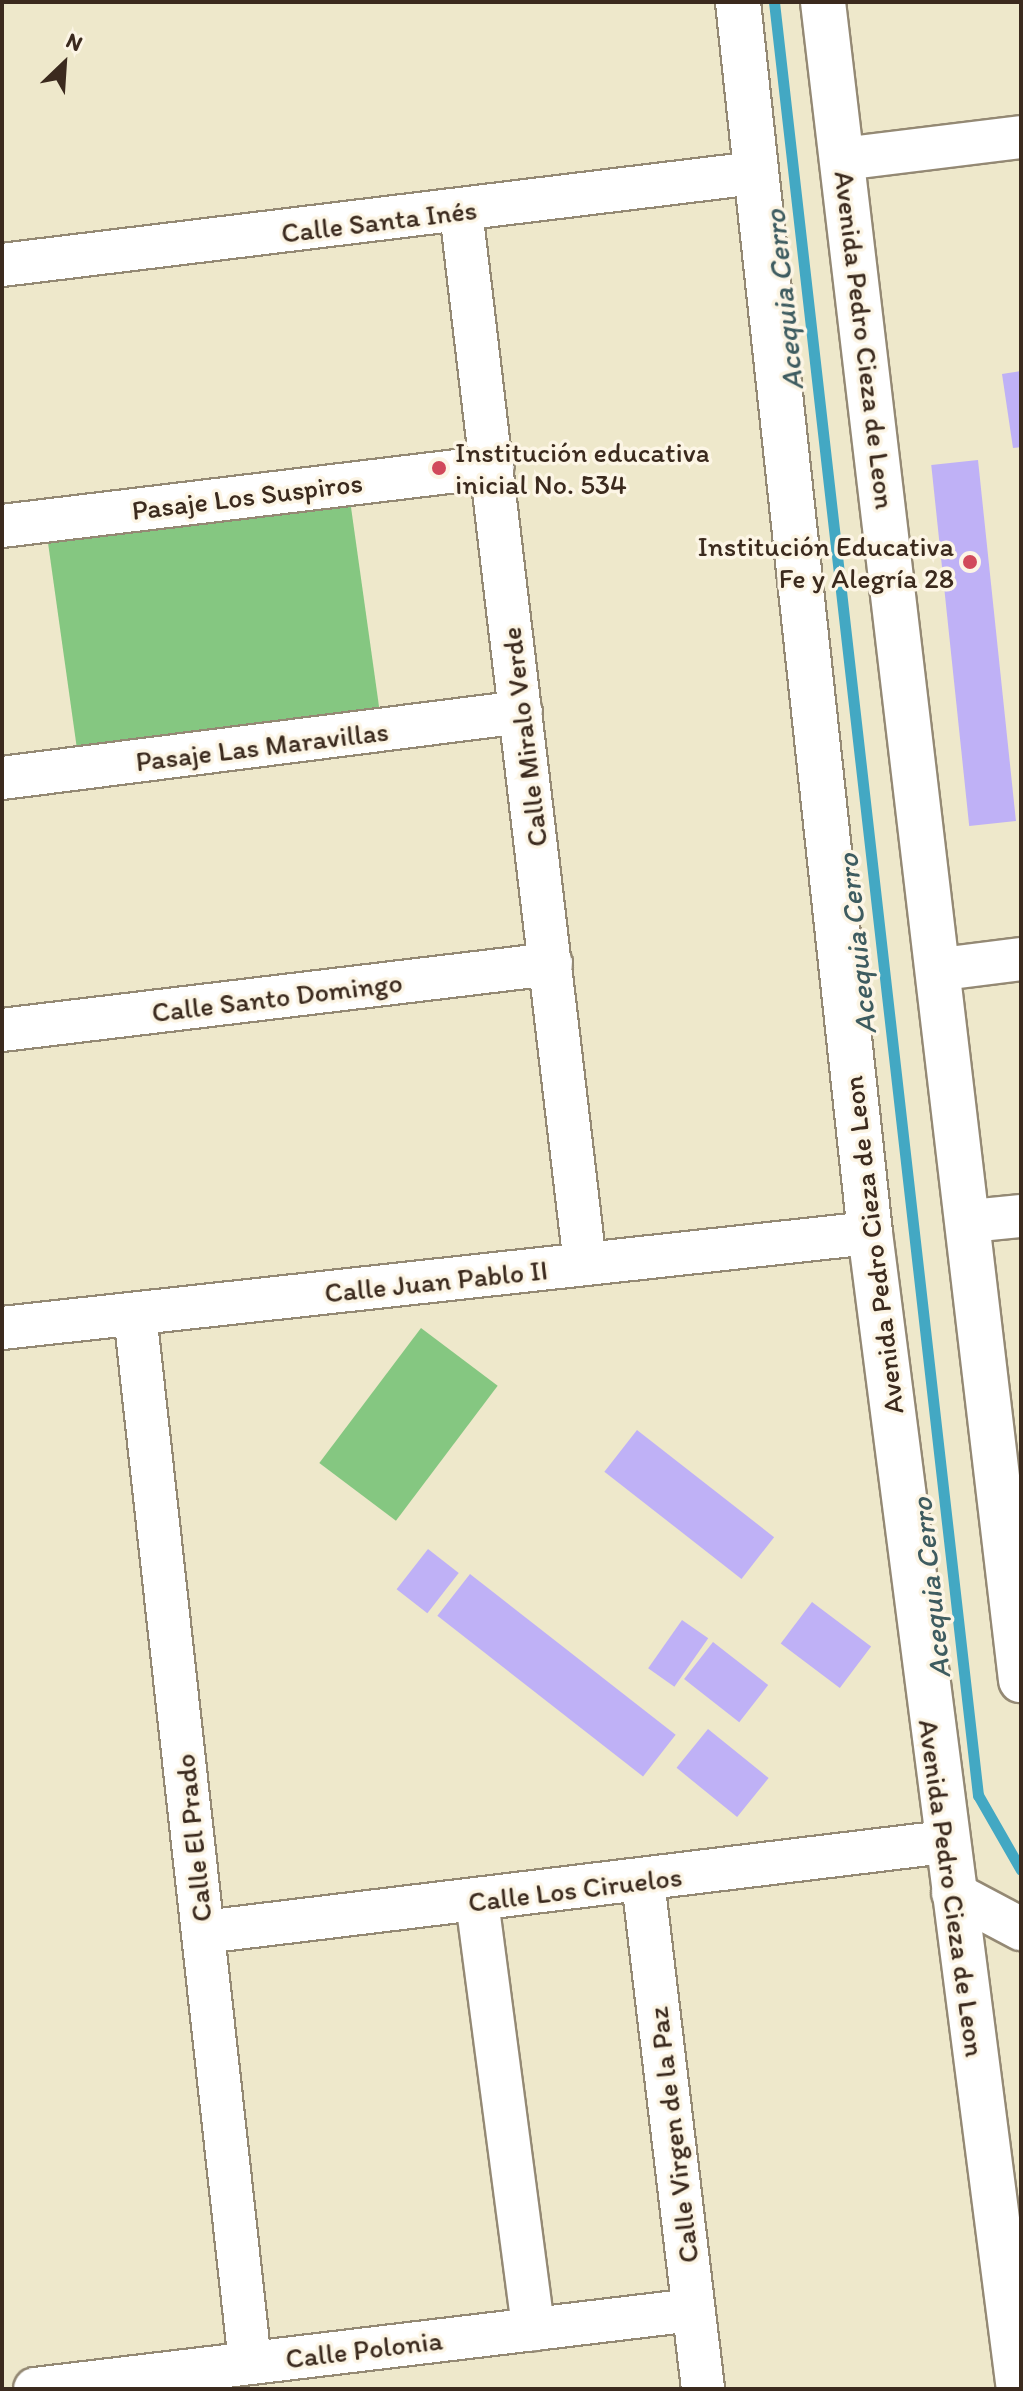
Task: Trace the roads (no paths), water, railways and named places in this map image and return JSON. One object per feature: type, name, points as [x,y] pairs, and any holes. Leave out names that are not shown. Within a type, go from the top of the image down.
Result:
[{"type":"street","name":"Avenida Pedro Cieza de Leon","points":[[738,2],[870,1233],[945,1842],[1019,2389]]},
{"type":"street","name":"Avenida Pedro Cieza de Leon","points":[[823,2],[942,969],[1021,1680]]},
{"type":"street","points":[[842,159],[1021,137]]},
{"type":"street","name":"Calle Santa Inés","points":[[2,265],[755,173]]},
{"type":"street","name":"Calle Miralo Verde","points":[[461,211],[585,1264]]},
{"type":"street","name":"Pasaje Los Suspiros","points":[[2,526],[492,467]]},
{"type":"street","name":"Pasaje Las Maravillas","points":[[2,778],[521,712]]},
{"type":"street","points":[[942,969],[1021,959]]},
{"type":"street","name":"Calle Santo Domingo","points":[[2,1030],[551,964]]},
{"type":"street","points":[[970,1221],[1021,1216]]},
{"type":"street","name":"Calle Juan Pablo II","points":[[2,1328],[870,1233]]},
{"type":"street","name":"Calle El Prado","points":[[135,1314],[250,2363]]},
{"type":"street","name":"Calle Los Ciruelos","points":[[204,1932],[945,1842]]},
{"type":"street","name":"Calle Virgen de la Paz","points":[[643,1881],[703,2389]]},
{"type":"street","points":[[953,1893],[1021,1929]]},
{"type":"street","points":[[477,1901],[533,2329]]},
{"type":"street","name":"Calle Polonia","points":[[35,2389],[693,2310]]},
{"type":"waterway","name":"Acequia Cerro","points":[[774,2],[978,1795],[1021,1870]]},
{"type":"place","name":"Institución educativa inicial No. 534","points":[[439,468]]},
{"type":"place","name":"Institución Educativa Fe y Alegría 28","points":[[970,562]]}]
